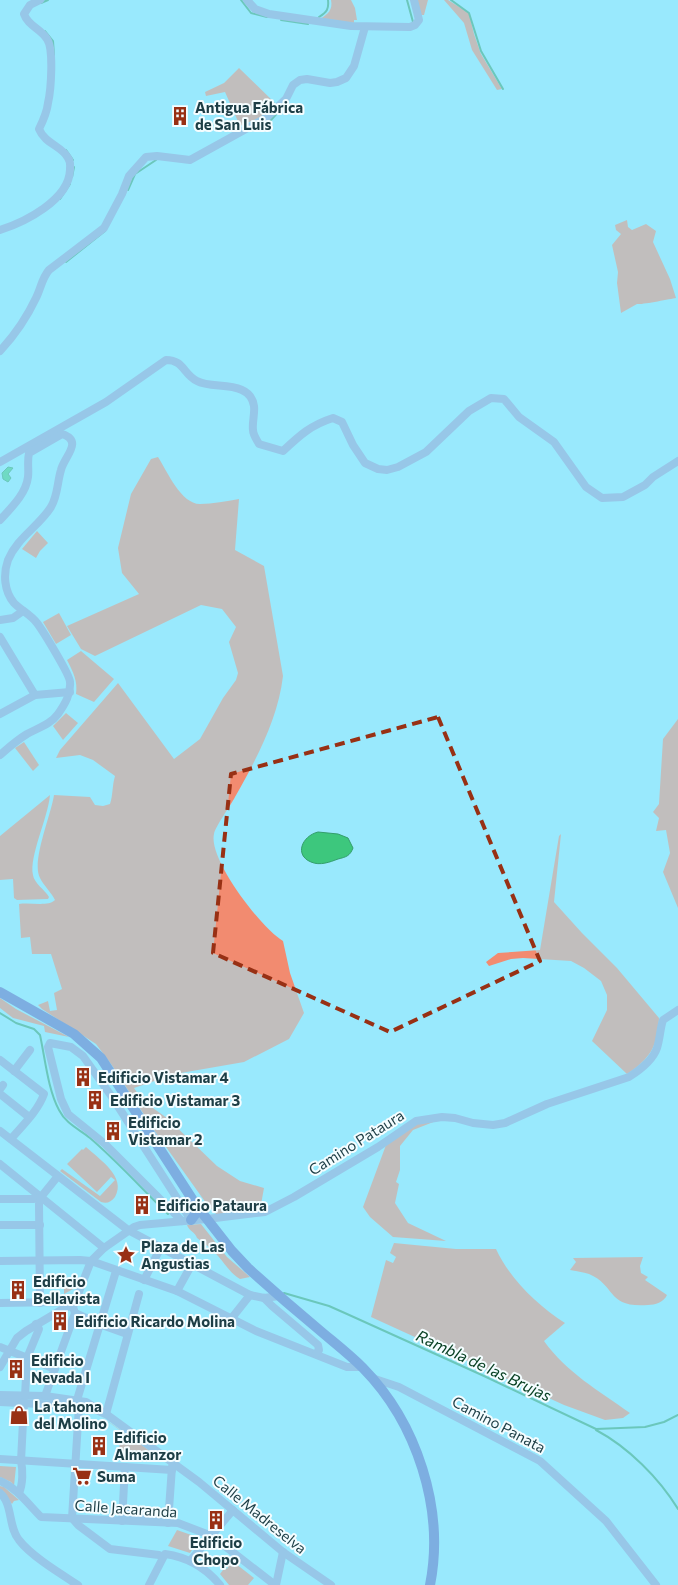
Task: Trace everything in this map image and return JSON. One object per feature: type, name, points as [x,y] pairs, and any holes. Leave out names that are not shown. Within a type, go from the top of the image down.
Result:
[{"type":"main road","points":[[0,992],[56,1023],[85,1042],[101,1058],[196,1205],[237,1257],[279,1296],[362,1367],[393,1406],[421,1465],[431,1510],[433,1560],[430,1585]]},
{"type":"main road","points":[[186,1220],[196,1213],[196,1205]]},
{"type":"street","points":[[0,230],[14,226],[54,200],[64,188],[70,174],[68,156],[42,136],[39,129],[48,104],[50,43],[44,34],[33,27],[24,14],[30,5],[40,0]]},
{"type":"street","points":[[247,0],[260,12],[364,27],[415,26],[419,20],[414,0]]},
{"type":"street","points":[[0,351],[30,311],[44,275],[104,228],[129,176],[146,157],[157,156],[190,160],[266,118],[286,98],[293,85],[300,80],[337,82],[346,78],[354,66],[364,27]]},
{"type":"street","points":[[0,462],[106,402],[166,360],[178,362],[197,382],[238,388],[250,396],[254,406],[253,431],[259,444],[283,451],[298,436],[316,423],[333,418],[342,422],[353,445],[365,463],[378,469],[387,470],[398,467],[426,452],[469,410],[491,398],[504,399],[520,416],[554,442],[586,487],[602,498],[623,497],[644,485],[652,476],[678,461]]},
{"type":"street","points":[[0,520],[22,494],[28,478],[27,462],[29,453],[62,434],[68,436],[72,440],[73,445],[61,470],[58,494],[43,518],[18,544],[8,560],[4,575],[7,590],[14,603],[36,622],[70,680],[70,692],[57,716],[45,726],[26,735],[0,755]]},
{"type":"street","points":[[1,621],[13,618],[24,611]]},
{"type":"street","points":[[0,637],[36,695]]},
{"type":"street","points":[[1,710],[36,695],[70,692]]},
{"type":"street","points":[[52,693],[63,706]]},
{"type":"street","name":"Camino Pataura","points":[[128,1230],[140,1224],[265,1212],[378,1147],[416,1121],[442,1117],[479,1124],[499,1124],[547,1104],[629,1077],[654,1055],[663,1020],[678,1010]]},
{"type":"street","points":[[78,1050],[85,1042]]},
{"type":"street","points":[[50,1044],[78,1050],[91,1066],[108,1090],[186,1220],[105,1144],[68,1114],[61,1100],[48,1047],[50,1044]]},
{"type":"street","points":[[14,1071],[30,1050]]},
{"type":"street","points":[[0,1060],[44,1094],[42,1100],[11,1139]]},
{"type":"street","points":[[0,1094],[29,1117]]},
{"type":"street","points":[[1,1133],[128,1230],[250,1295],[264,1298],[279,1296]]},
{"type":"street","points":[[0,1164],[104,1248]]},
{"type":"street","points":[[0,1199],[34,1199],[40,1197],[58,1176]]},
{"type":"street","points":[[40,1197],[40,1303]]},
{"type":"street","points":[[0,1226],[40,1225]]},
{"type":"street","points":[[45,1396],[55,1369],[72,1309],[91,1261],[104,1248],[128,1230]]},
{"type":"street","points":[[144,1280],[161,1247]]},
{"type":"street","points":[[0,1261],[91,1261],[177,1292],[256,1331],[347,1367],[362,1367]]},
{"type":"street","points":[[177,1292],[192,1264]]},
{"type":"street","points":[[116,1271],[99,1324],[78,1403],[72,1518],[78,1525],[110,1549],[159,1555]]},
{"type":"street","points":[[106,1414],[139,1294]]},
{"type":"street","points":[[231,1319],[250,1295]]},
{"type":"street","points":[[264,1298],[324,1351],[320,1356]]},
{"type":"street","points":[[0,1303],[60,1302],[99,1324],[127,1334]]},
{"type":"street","points":[[52,1303],[58,1312]]},
{"type":"street","points":[[0,1367],[17,1338],[36,1324],[58,1312],[72,1309]]},
{"type":"street","points":[[19,1493],[27,1358],[39,1329],[36,1324]]},
{"type":"street","points":[[0,1347],[55,1369]]},
{"type":"street","points":[[341,1364],[348,1361],[349,1355]]},
{"type":"street","name":"Camino Panata","points":[[372,1378],[399,1387],[540,1461],[606,1521],[656,1585]]},
{"type":"street","points":[[0,1395],[24,1399],[78,1403]]},
{"type":"street","points":[[0,1402],[45,1396],[78,1403]]},
{"type":"street","name":"Calle Madreselva","points":[[78,1403],[86,1402],[106,1414],[232,1510],[283,1552],[331,1585]]},
{"type":"street","points":[[0,1459],[125,1467],[172,1466],[168,1520]]},
{"type":"street","points":[[122,1516],[125,1467]]},
{"type":"street","name":"Calle Jacaranda","points":[[0,1481],[19,1493],[21,1498],[41,1517],[122,1516],[168,1520],[178,1523],[212,1536],[275,1585]]},
{"type":"street","points":[[0,1494],[7,1504],[13,1530],[18,1540],[30,1551],[79,1585],[88,1585]]},
{"type":"street","points":[[190,1561],[232,1510]]},
{"type":"street","points":[[275,1585],[283,1552]]},
{"type":"street","points":[[149,1585],[165,1554],[190,1561],[214,1578],[220,1585]]},
{"type":"highlighted area","points":[[438,717],[540,961],[390,1032],[213,953],[231,774]]},
{"type":"shaded area","points":[[331,0],[351,0],[355,8],[357,20],[354,20],[354,23],[320,19],[329,11]]},
{"type":"shaded area","points":[[416,0],[428,0],[424,15],[421,15]]},
{"type":"shaded area","points":[[444,0],[448,0],[469,13],[481,54],[502,89],[497,90],[472,50],[464,23]]},
{"type":"shaded area","points":[[239,68],[276,104],[259,118],[240,126],[225,92],[206,96],[205,92],[224,83]]},
{"type":"shaded area","points":[[627,220],[628,227],[632,230],[646,224],[656,231],[653,242],[670,279],[676,298],[637,304],[621,313],[617,283],[618,272],[612,245],[621,234],[616,230],[615,225]]},
{"type":"shaded area","points":[[158,457],[175,486],[193,503],[210,504],[239,499],[235,550],[264,566],[283,676],[276,708],[265,739],[243,783],[215,831],[214,845],[227,875],[238,892],[273,934],[283,941],[290,973],[304,1013],[289,1039],[244,1062],[175,1074],[134,1088],[143,1101],[167,1118],[217,1166],[240,1181],[264,1188],[260,1210],[217,1215],[206,1203],[156,1133],[96,1044],[38,1005],[48,1001],[50,1011],[57,1010],[54,993],[62,989],[51,954],[32,954],[30,937],[21,938],[19,904],[43,904],[55,900],[40,878],[38,871],[42,838],[54,795],[90,797],[95,805],[103,806],[110,804],[111,801],[115,776],[93,760],[80,755],[56,758],[60,750],[118,683],[174,759],[200,739],[223,698],[236,680],[238,673],[229,642],[236,627],[222,609],[201,605],[95,656],[81,649],[67,626],[139,594],[122,573],[118,548],[131,494],[151,459]]},
{"type":"shaded area","points":[[8,467],[13,468],[8,474],[11,478],[8,482],[3,479],[2,473]]},
{"type":"shaded area","points":[[37,531],[48,543],[36,558],[22,549]]},
{"type":"shaded area","points":[[59,613],[71,635],[56,644],[43,622]]},
{"type":"shaded area","points":[[81,651],[114,679],[94,702],[76,694],[76,681],[67,660]]},
{"type":"shaded area","points":[[66,713],[78,723],[63,740],[53,726]]},
{"type":"shaded area","points":[[678,719],[678,908],[663,872],[670,853],[666,830],[656,831],[659,818],[653,812],[659,804],[663,739]]},
{"type":"shaded area","points":[[24,742],[39,765],[33,771],[15,748]]},
{"type":"shaded area","points":[[50,795],[32,867],[35,881],[49,897],[48,899],[17,900],[14,898],[13,879],[0,880],[0,836]]},
{"type":"shaded area","points":[[318,832],[338,834],[348,838],[353,848],[352,851],[345,857],[321,864],[311,862],[303,855],[302,846],[308,837]]},
{"type":"shaded area","points":[[561,834],[554,902],[617,968],[659,1018],[657,1036],[651,1051],[642,1063],[627,1074],[592,1041],[607,1010],[607,995],[601,981],[571,961],[523,958],[511,959],[489,966],[486,962],[498,953],[540,950],[559,836]]},
{"type":"shaded area","points":[[0,998],[16,1009],[69,1037],[45,1032],[44,1026],[13,1018],[0,1008]]},
{"type":"shaded area","points":[[441,1119],[413,1130],[400,1146],[400,1170],[396,1182],[399,1184],[395,1203],[408,1223],[446,1241],[393,1237],[370,1217],[363,1207],[386,1145],[416,1124]]},
{"type":"shaded area","points":[[86,1147],[115,1176],[118,1190],[115,1197],[109,1202],[101,1202],[60,1171],[62,1169],[100,1196],[115,1180],[111,1177],[97,1192],[67,1164]]},
{"type":"shaded area","points":[[201,1224],[227,1257],[250,1277],[240,1279],[237,1277],[213,1251],[197,1238],[187,1225]]},
{"type":"shaded area","points":[[394,1243],[456,1249],[496,1249],[509,1271],[525,1290],[544,1308],[565,1323],[544,1341],[573,1372],[630,1413],[623,1418],[605,1420],[564,1405],[371,1317],[386,1260],[393,1263],[396,1257],[390,1253]]},
{"type":"shaded area","points":[[643,1257],[640,1266],[641,1273],[648,1277],[645,1280],[667,1295],[662,1301],[654,1304],[635,1305],[625,1303],[618,1300],[598,1279],[589,1274],[570,1270],[576,1262],[573,1258]]},
{"type":"shaded area","points":[[75,1278],[82,1278],[75,1288],[64,1294],[64,1281],[75,1280]]},
{"type":"shaded area","points":[[92,1410],[160,1458],[160,1461],[118,1459],[121,1431]]},
{"type":"shaded area","points":[[0,1466],[16,1467],[14,1486],[11,1482],[0,1477]]},
{"type":"shaded area","points":[[0,1486],[4,1487],[19,1500],[14,1501],[12,1504],[0,1489]]},
{"type":"shaded area","points":[[177,1530],[200,1538],[190,1553],[168,1546]]},
{"type":"shaded area","points":[[231,1560],[254,1578],[248,1585],[229,1585],[220,1574],[228,1568],[227,1565]]},
{"type":"waterway","points":[[41,3],[48,0]]},
{"type":"waterway","points":[[241,0],[251,13],[267,17]]},
{"type":"waterway","points":[[319,17],[327,10],[328,0]]},
{"type":"waterway","points":[[407,0],[413,22]]},
{"type":"waterway","points":[[451,0],[469,13],[481,51],[503,89]]},
{"type":"waterway","points":[[281,20],[308,24]]},
{"type":"waterway","points":[[45,31],[53,41],[54,55]]},
{"type":"waterway","points":[[260,125],[271,120],[280,110]]},
{"type":"waterway","points":[[66,150],[73,160]]},
{"type":"waterway","points":[[128,190],[135,174],[156,160]]},
{"type":"waterway","points":[[72,177],[74,167]]},
{"type":"waterway","points":[[60,199],[70,184]]},
{"type":"waterway","points":[[66,262],[105,231]]},
{"type":"waterway","name":"Rambla de las Brujas","points":[[0,1013],[16,1023],[34,1029],[40,1035],[52,1093],[65,1119],[100,1147],[168,1214]]},
{"type":"waterway","name":"Rambla de las Brujas","points":[[284,1293],[329,1306],[596,1429],[645,1427],[664,1422],[678,1415]]},
{"type":"waterway","points":[[596,1430],[620,1445],[642,1464],[662,1486],[678,1509]]},
{"type":"place","name":"Antigua Fábrica de San Luis","points":[[180,116]]},
{"type":"place","name":"Edificio Vistamar 4","points":[[83,1077]]},
{"type":"place","name":"Edificio Vistamar 3","points":[[95,1100]]},
{"type":"place","name":"Edificio Vistamar 2","points":[[113,1131]]},
{"type":"place","name":"Edificio Pataura","points":[[142,1205]]},
{"type":"place","name":"Plaza de Las Angustias","points":[[126,1255]]},
{"type":"place","name":"Edificio Bellavista","points":[[18,1290]]},
{"type":"place","name":"Edificio Ricardo Molina","points":[[60,1321]]},
{"type":"place","name":"Edificio Nevada I","points":[[16,1369]]},
{"type":"place","name":"La tahona del Molino","points":[[19,1415]]},
{"type":"place","name":"Edificio Almanzor","points":[[99,1446]]},
{"type":"place","name":"Suma","points":[[82,1476]]},
{"type":"place","name":"Edificio Chopo","points":[[216,1520]]}]
